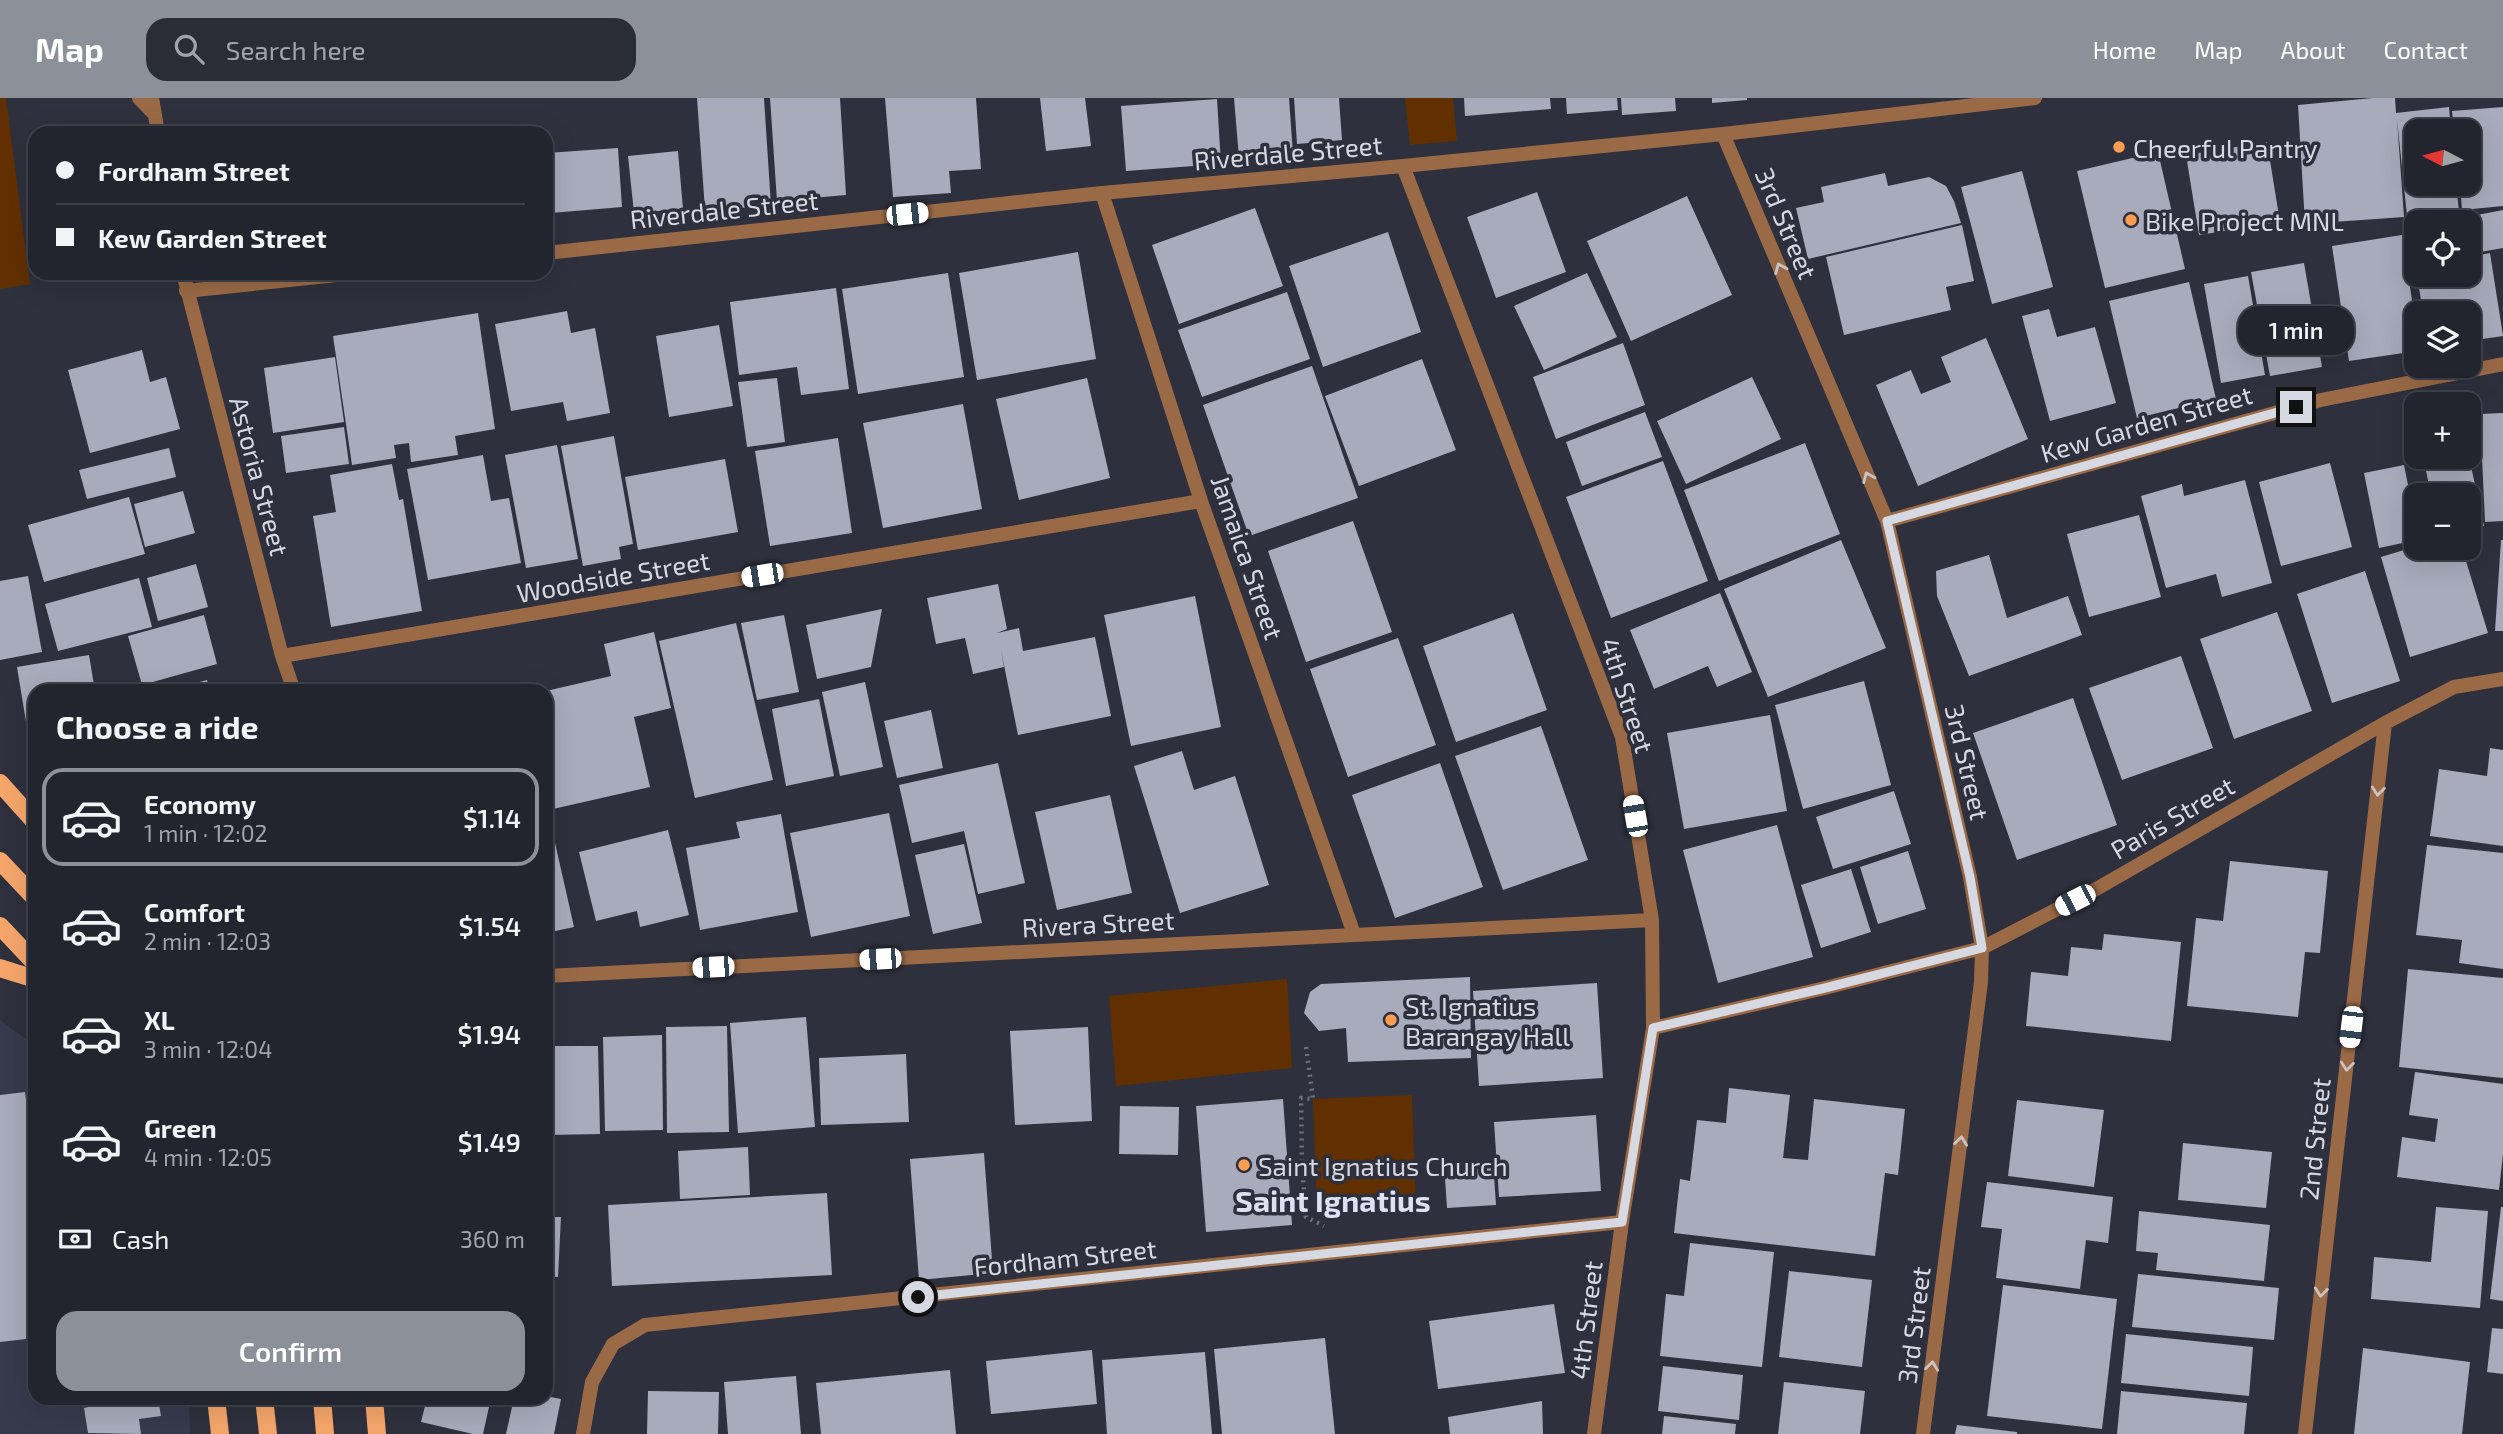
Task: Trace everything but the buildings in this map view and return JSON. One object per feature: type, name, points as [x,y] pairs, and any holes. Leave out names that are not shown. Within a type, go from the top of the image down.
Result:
[{"type":"main road","points":[[0,783],[28,814]]},
{"type":"main road","points":[[0,860],[28,890]]},
{"type":"main road","points":[[0,926],[28,955]]},
{"type":"main road","points":[[0,968],[28,977]]},
{"type":"main road","points":[[217,1405],[220,1434]]},
{"type":"main road","points":[[265,1405],[268,1434]]},
{"type":"main road","points":[[323,1405],[325,1434]]},
{"type":"main road","points":[[375,1405],[377,1434]]},
{"type":"street","points":[[139,98],[156,117]]},
{"type":"street","points":[[152,98],[158,126]]},
{"type":"street","name":"Riverdale Street","points":[[553,252],[1102,193],[1723,134],[2035,98]]},
{"type":"street","name":"3rd Street","points":[[1723,134],[1887,521],[1970,877],[1982,948],[1981,982],[1923,1434]]},
{"type":"street","name":"4th Street","points":[[1403,166],[1622,737],[1652,920],[1653,1028],[1622,1222],[1594,1434]]},
{"type":"street","name":"Jamaica Street","points":[[1102,193],[1202,501],[1354,934]]},
{"type":"street","name":"Astoria Street","points":[[184,280],[292,684]]},
{"type":"street","points":[[186,291],[290,280]]},
{"type":"street","name":"Kew Garden Street","points":[[1887,521],[2321,400],[2503,364]]},
{"type":"street","name":"Woodside Street","points":[[282,656],[1202,501]]},
{"type":"street","name":"Paris Street","points":[[1653,1028],[1982,948],[2098,888],[2385,723],[2454,687],[2503,679]]},
{"type":"street","name":"2nd Street","points":[[2305,1434],[2385,723]]},
{"type":"street","name":"Rivera Street","points":[[553,976],[1652,920]]},
{"type":"street","name":"Fordham Street","points":[[583,1434],[592,1382],[613,1344],[645,1325],[1622,1222]]},
{"type":"path","points":[[1306,1047],[1312,1099],[1301,1098],[1306,1217],[1368,1249]]},
{"type":"shaded area","points":[[0,98],[6,98],[30,284],[0,289]]},
{"type":"shaded area","points":[[1405,98],[1453,98],[1457,141],[1410,145]]},
{"type":"shaded area","points":[[1287,979],[1292,1068],[1116,1086],[1109,996]]},
{"type":"shaded area","points":[[0,1020],[28,1041],[28,1405],[189,1405],[190,1434],[0,1434]]},
{"type":"shaded area","points":[[1412,1095],[1416,1207],[1317,1211],[1313,1099]]},
{"type":"place","name":"Cheerful Pantry","points":[[2119,147]]},
{"type":"place","name":"Bike Project MNL","points":[[2131,220]]},
{"type":"place","name":"St. Ignatius Barangay Hall","points":[[1391,1020]]},
{"type":"place","name":"Saint Ignatius Church","points":[[1244,1165]]},
{"type":"district","name":"Saint Ignatius","points":[[1333,1200]]},
{"type":"route","points":[[918,1297],[1622,1222],[1653,1028],[1982,948],[1970,877],[1887,521],[2296,407]]}]
